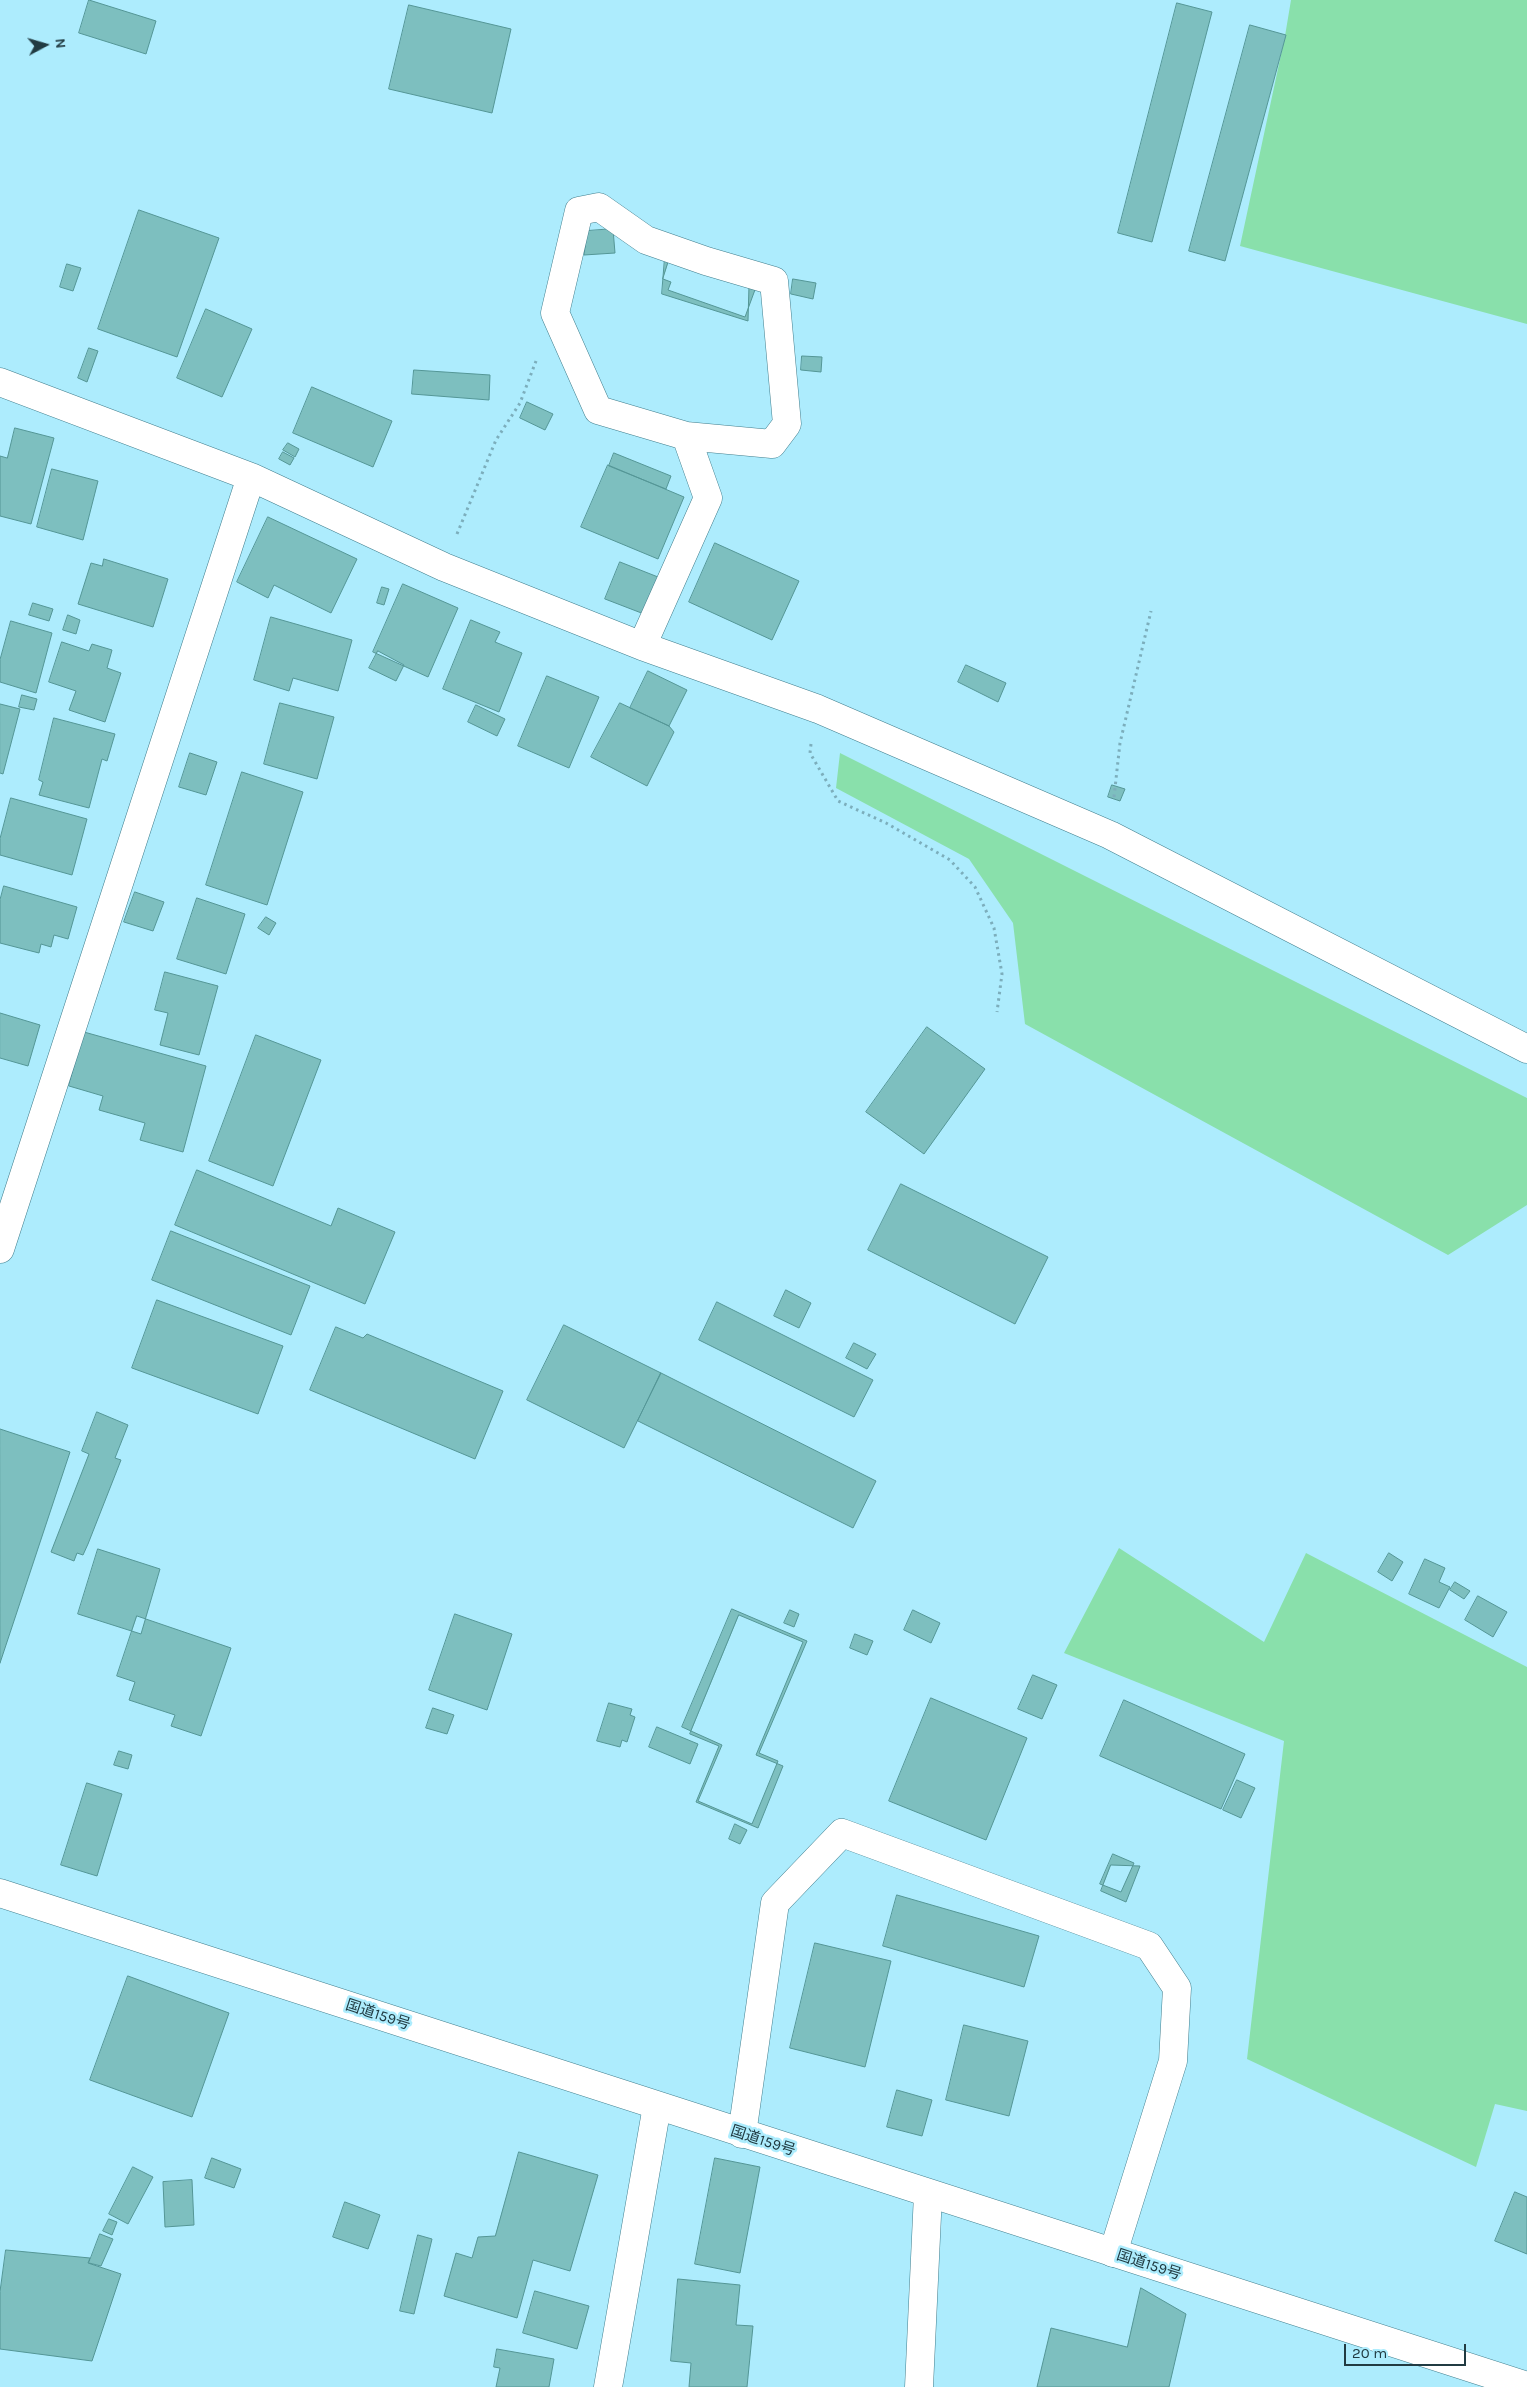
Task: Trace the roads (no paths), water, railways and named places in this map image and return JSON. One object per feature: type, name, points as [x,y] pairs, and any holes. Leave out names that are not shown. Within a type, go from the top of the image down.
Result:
[{"type":"main road","points":[[600,206],[646,240],[706,261],[774,281],[787,424],[772,444],[686,436],[598,410],[555,313],[580,211],[600,206]]},
{"type":"main road","points":[[0,382],[251,477],[444,567],[642,646],[818,709],[1110,835],[1527,1049]]},
{"type":"main road","points":[[642,646],[708,498],[686,436]]},
{"type":"main road","points":[[0,1249],[251,477]]},
{"type":"main road","points":[[742,2134],[775,1904],[842,1834],[1150,1946],[1177,1988],[1173,2061],[1113,2253]]},
{"type":"main road","name":"国道159号","points":[[0,1893],[1527,2386]]},
{"type":"main road","points":[[608,2387],[658,2106]]},
{"type":"main road","points":[[919,2387],[928,2194]]}]
